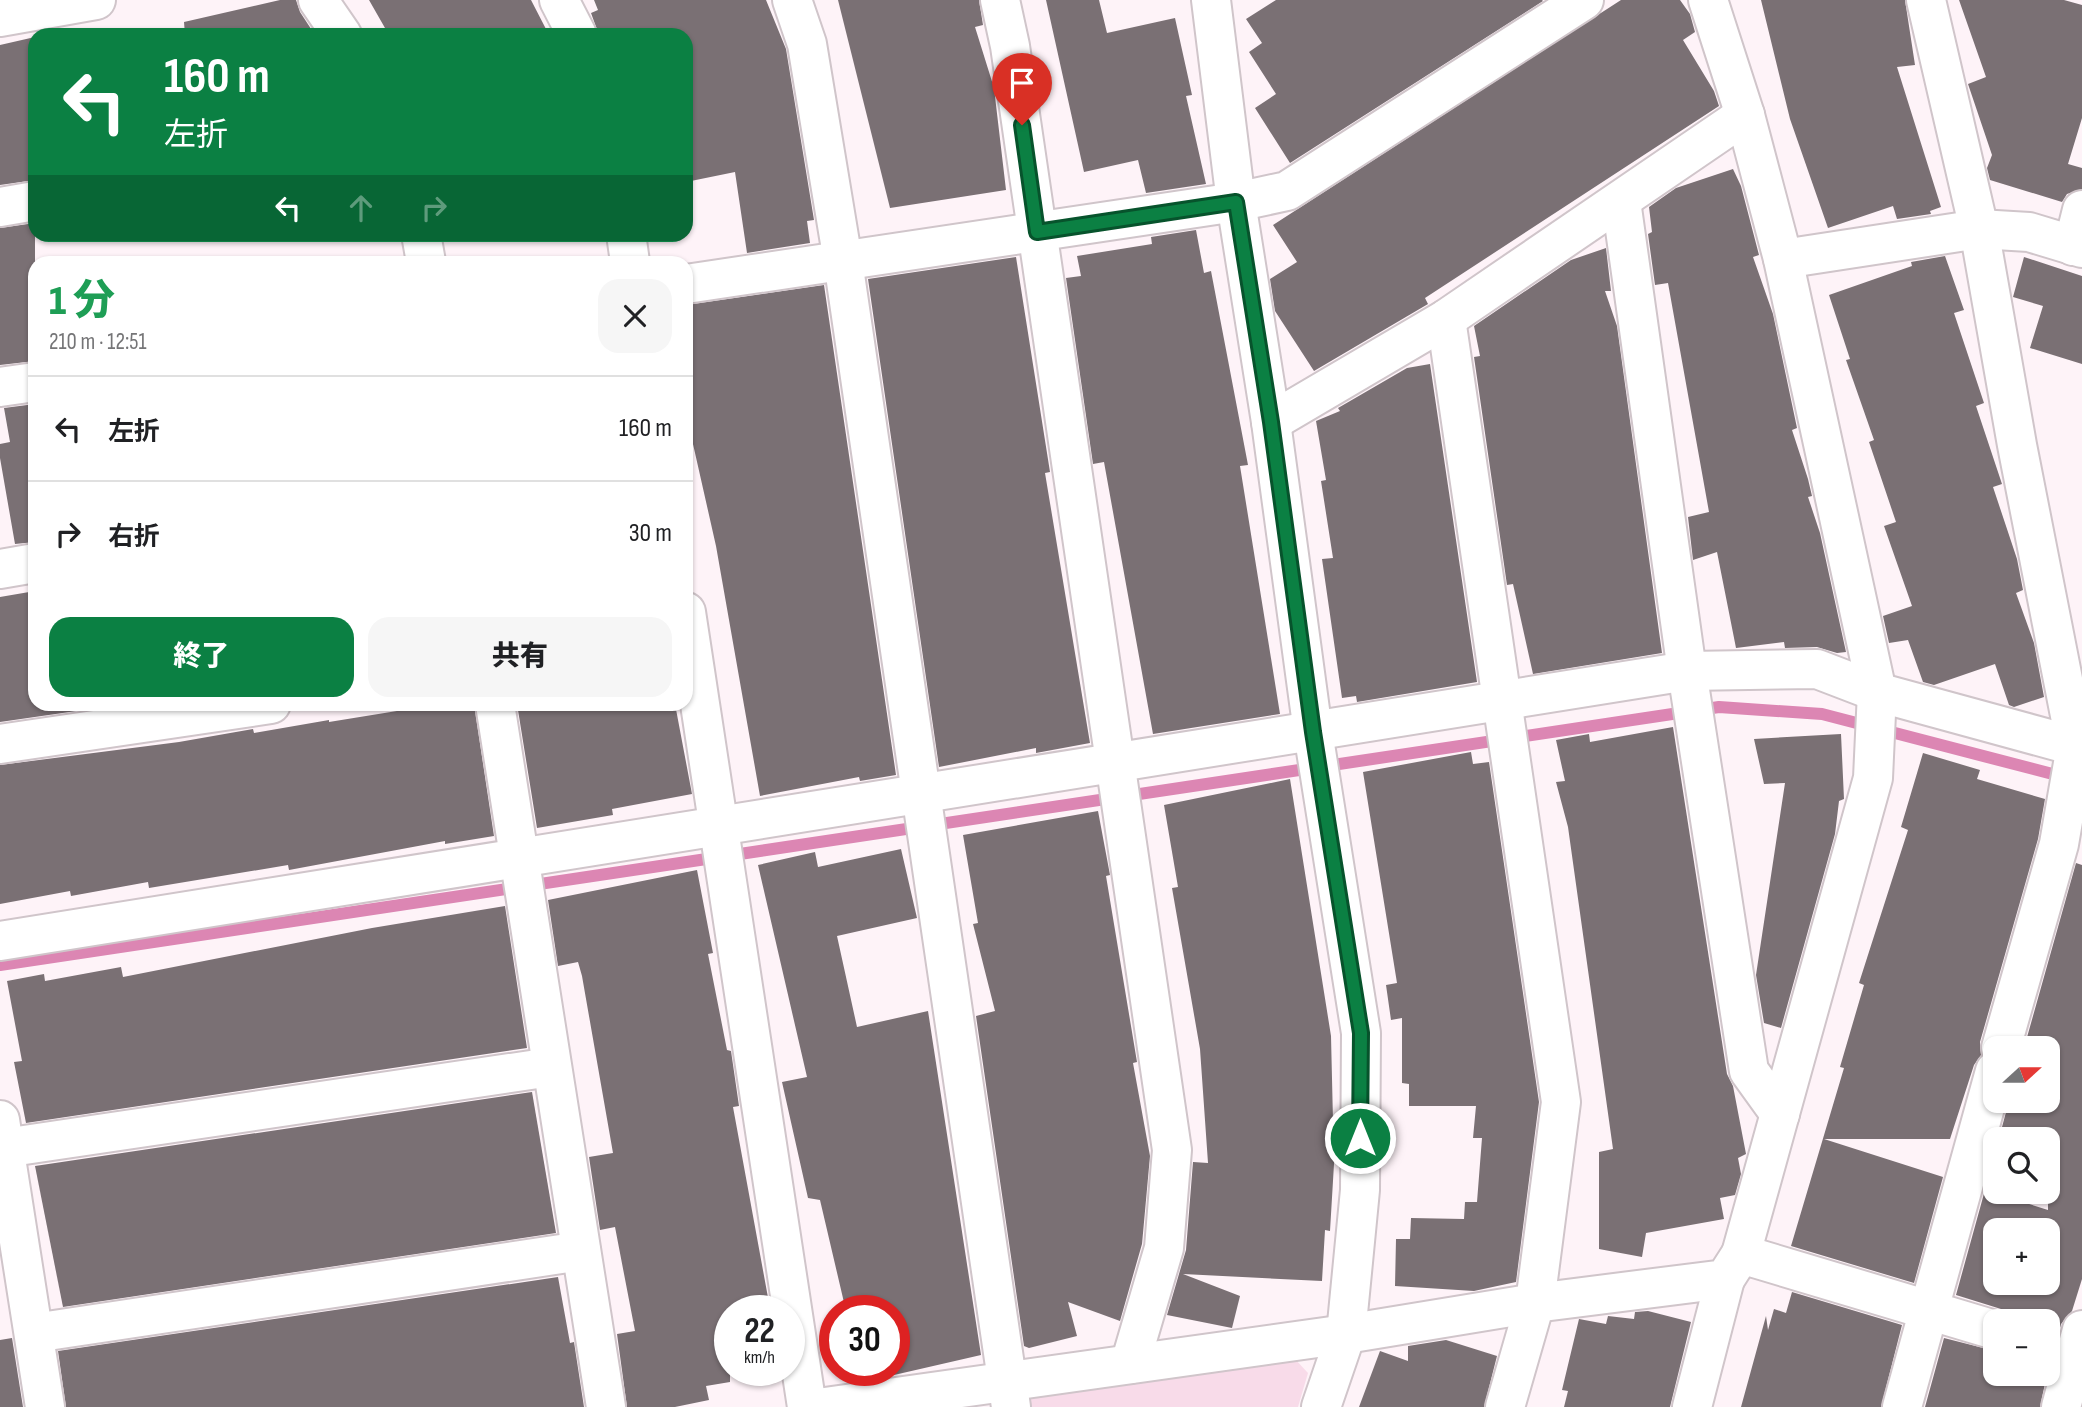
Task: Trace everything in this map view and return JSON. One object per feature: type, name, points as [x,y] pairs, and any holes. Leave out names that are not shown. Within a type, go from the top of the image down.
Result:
[{"type":"street","points":[[0,17],[96,0]]},
{"type":"street","points":[[318,0],[337,28]]},
{"type":"street","points":[[559,0],[573,28]]},
{"type":"street","points":[[792,0],[807,44],[843,261],[923,793],[1008,1394]]},
{"type":"street","points":[[1000,0],[1010,46],[1172,1150],[1164,1248],[1130,1364]]},
{"type":"street","points":[[693,283],[1236,202],[1287,191],[1584,0]]},
{"type":"street","points":[[1692,1407],[1780,1114],[1872,778],[1877,692],[1783,259],[1745,115],[1708,0]]},
{"type":"street","points":[[1926,0],[1979,229],[2017,445],[2079,747],[2059,844],[2004,1036]]},
{"type":"street","points":[[1216,2],[1236,202],[1271,422],[1313,732],[1361,1033],[1360,1190],[1346,1334],[1321,1407]]},
{"type":"street","points":[[1271,422],[1446,319],[1745,115]]},
{"type":"street","points":[[1621,201],[1687,671],[1749,1071],[1780,1114]]},
{"type":"street","points":[[0,206],[28,202]]},
{"type":"street","points":[[1783,259],[1979,229],[2079,235]]},
{"type":"street","points":[[1446,319],[1561,1102],[1535,1303],[1505,1407]]},
{"type":"street","points":[[0,387],[28,383]]},
{"type":"street","points":[[0,569],[28,564]]},
{"type":"street","points":[[693,656],[807,1407]]},
{"type":"street","points":[[0,941],[1687,671],[1817,669],[1877,692],[2079,747]]},
{"type":"street","points":[[0,744],[224,711]]},
{"type":"street","points":[[496,711],[606,1407]]},
{"type":"street","points":[[45,1407],[2,1134],[551,1067]]},
{"type":"street","points":[[1902,1407],[1983,1113]]},
{"type":"street","points":[[34,1333],[581,1251]]},
{"type":"street","points":[[825,1407],[1008,1394],[1130,1364],[1346,1334],[1733,1267],[1927,1311],[1983,1327]]},
{"type":"street","points":[[2061,1407],[2072,1346]]},
{"type":"shaded area","points":[[1294,1358],[1308,1373],[1298,1407],[1031,1407],[1030,1395]]},
{"type":"building","points":[[280,0],[296,0],[310,28],[184,28],[184,22]]},
{"type":"building","points":[[369,0],[531,0],[545,28],[385,28]]},
{"type":"building","points":[[594,0],[766,0],[786,49],[814,220],[807,221],[810,243],[747,253],[735,172],[693,181],[693,28],[596,28],[591,13],[598,10]]},
{"type":"building","points":[[838,0],[979,0],[983,25],[975,27],[994,88],[1006,190],[890,208]]},
{"type":"building","points":[[1046,0],[1099,0],[1107,33],[1175,18],[1192,95],[1186,96],[1206,184],[1146,193],[1138,160],[1084,172]]},
{"type":"building","points":[[1276,0],[1543,1],[1290,163],[1255,108],[1276,94],[1249,52],[1262,43],[1246,19]]},
{"type":"building","points":[[1621,0],[1680,0],[1690,14],[1695,32],[1683,40],[1714,91],[1719,106],[1425,298],[1428,304],[1314,371],[1275,311],[1270,279],[1297,262],[1273,225]]},
{"type":"building","points":[[1761,0],[1905,0],[1915,65],[1897,67],[1941,207],[1930,211],[1931,214],[1897,219],[1893,206],[1828,228],[1790,119]]},
{"type":"building","points":[[1959,0],[2064,0],[2082,5],[2082,118],[2068,164],[2082,168],[2082,189],[2067,194],[2062,202],[1990,180],[1987,168],[1992,155],[1968,84],[1986,77]]},
{"type":"building","points":[[28,39],[28,181],[0,185],[0,45]]},
{"type":"building","points":[[1733,169],[1741,186],[1759,255],[1753,257],[1773,314],[1797,428],[1792,430],[1808,479],[1812,496],[1808,497],[1820,533],[1846,652],[1837,653],[1817,647],[1785,648],[1784,642],[1736,648],[1717,552],[1693,560],[1688,517],[1709,512],[1668,283],[1655,285],[1648,234],[1652,232],[1649,207],[1676,188]]},
{"type":"building","points":[[28,224],[28,242],[35,242],[35,256],[28,256],[28,362],[0,365],[0,228]]},
{"type":"building","points":[[1196,230],[1204,273],[1211,271],[1248,465],[1240,466],[1280,714],[1153,734],[1104,462],[1093,464],[1066,278],[1081,276],[1077,256],[1152,244],[1151,237]]},
{"type":"building","points":[[1606,248],[1611,291],[1605,291],[1617,326],[1662,653],[1533,674],[1513,584],[1507,585],[1474,357],[1480,356],[1474,326],[1571,260]]},
{"type":"building","points":[[1945,256],[1964,310],[1954,313],[1984,403],[1976,406],[2002,484],[1993,487],[2017,559],[2023,590],[2016,593],[2034,643],[2044,697],[2014,707],[2009,705],[1995,664],[1934,685],[1923,682],[1908,640],[1889,643],[1883,616],[1912,606],[1884,526],[1896,522],[1869,442],[1874,440],[1846,360],[1850,359],[1829,295],[1912,266],[1911,262]]},
{"type":"building","points":[[1016,257],[1050,472],[1045,473],[1090,743],[1036,753],[1036,748],[939,767],[868,279]]},
{"type":"building","points":[[2024,257],[2082,276],[2082,364],[2030,348],[2043,306],[2013,297]]},
{"type":"building","points":[[824,285],[896,775],[860,781],[859,777],[760,796],[716,546],[693,444],[693,304]]},
{"type":"building","points":[[1430,364],[1477,682],[1357,702],[1356,696],[1342,698],[1322,559],[1333,558],[1321,481],[1326,480],[1316,421],[1340,411],[1338,408],[1407,368]]},
{"type":"building","points":[[28,405],[28,543],[15,544],[0,458],[0,444],[10,442],[4,408]]},
{"type":"building","points":[[28,592],[28,711],[76,711],[0,722],[0,597]]},
{"type":"building","points":[[397,711],[475,711],[494,836],[445,844],[445,841],[289,870],[288,865],[149,888],[148,882],[71,896],[70,891],[0,904],[0,765],[179,742],[253,729],[254,733]]},
{"type":"building","points":[[518,711],[676,711],[692,794],[612,809],[613,815],[537,828]]},
{"type":"building","points":[[1673,727],[1727,1074],[1733,1086],[1746,1154],[1738,1158],[1741,1174],[1735,1195],[1720,1198],[1724,1219],[1646,1233],[1642,1257],[1599,1249],[1599,1152],[1613,1149],[1568,827],[1556,782],[1565,781],[1556,740],[1589,734],[1590,742]]},
{"type":"building","points":[[1841,734],[1844,799],[1839,801],[1835,834],[1781,1028],[1764,1023],[1756,975],[1785,783],[1764,784],[1754,739]]},
{"type":"building","points":[[1471,752],[1473,764],[1489,762],[1539,1102],[1516,1282],[1474,1291],[1395,1286],[1396,1239],[1410,1239],[1411,1218],[1464,1219],[1465,1202],[1477,1202],[1482,1138],[1473,1138],[1476,1106],[1409,1106],[1409,1084],[1402,1083],[1402,1018],[1391,1020],[1386,985],[1397,983],[1363,772]]},
{"type":"building","points":[[1923,753],[1980,770],[1977,779],[2045,799],[2038,839],[1980,1042],[1981,1055],[1974,1065],[1950,1139],[1824,1139],[1943,1177],[1914,1283],[1791,1246],[1844,1068],[1840,1067],[1864,985],[1859,983],[1908,830],[1901,827]]},
{"type":"building","points":[[1290,779],[1331,1036],[1334,1164],[1330,1231],[1325,1230],[1322,1281],[1183,1274],[1240,1296],[1232,1328],[1167,1315],[1186,1250],[1193,1162],[1208,1163],[1200,1049],[1172,888],[1178,887],[1164,805]]},
{"type":"building","points":[[1098,811],[1137,1062],[1133,1063],[1150,1156],[1142,1244],[1120,1321],[1068,1302],[1077,1336],[1029,1348],[1024,1346],[976,1016],[995,1011],[973,924],[978,923],[963,835]]},
{"type":"building","points":[[901,849],[917,918],[837,936],[857,1027],[928,1011],[981,1355],[910,1371],[910,1295],[842,1295],[820,1200],[808,1198],[782,1082],[807,1077],[758,865],[815,852],[818,867]]},
{"type":"building","points":[[2076,863],[2082,865],[2082,1279],[2072,1311],[2060,1328],[2060,1309],[2001,1309],[1956,1295],[1983,1197],[1983,1204],[2029,1204],[2048,1210],[2048,1204],[2060,1204],[2060,1127],[2002,1127],[2006,1113],[2060,1113],[2060,1036],[2027,1036]]},
{"type":"building","points":[[697,870],[713,953],[708,954],[727,1050],[731,1051],[739,1106],[733,1107],[768,1295],[714,1295],[714,1385],[706,1386],[709,1400],[675,1407],[627,1407],[617,1334],[635,1331],[615,1227],[600,1230],[589,1157],[613,1153],[582,976],[578,962],[558,966],[548,900]]},
{"type":"building","points":[[505,906],[527,1048],[26,1123],[14,1062],[22,1061],[7,981],[44,974],[45,981],[121,967],[123,977],[372,928]]},
{"type":"building","points":[[532,1092],[556,1233],[63,1307],[35,1166]]},
{"type":"building","points":[[558,1277],[570,1343],[574,1342],[584,1407],[66,1407],[58,1351]]},
{"type":"building","points":[[1792,1292],[1902,1325],[1881,1407],[1741,1407],[1766,1316],[1768,1330],[1774,1309],[1786,1313]]},
{"type":"building","points":[[1648,1311],[1691,1322],[1670,1407],[1564,1407],[1568,1391],[1562,1390],[1579,1319],[1606,1324],[1608,1316],[1634,1319],[1635,1312]]},
{"type":"building","points":[[12,1338],[23,1407],[0,1407],[0,1340]]},
{"type":"building","points":[[1944,1338],[1983,1348],[1983,1386],[2044,1386],[2040,1407],[1925,1407]]},
{"type":"building","points":[[1446,1340],[1497,1356],[1484,1407],[1359,1407],[1380,1351],[1408,1361],[1408,1346]]},
{"type":"waterway","points":[[0,965],[1719,707],[1822,714],[2068,778]]},
{"type":"route","points":[[1022,125],[1037,232],[1236,202],[1271,422],[1313,732],[1361,1033],[1360,1138]]}]
